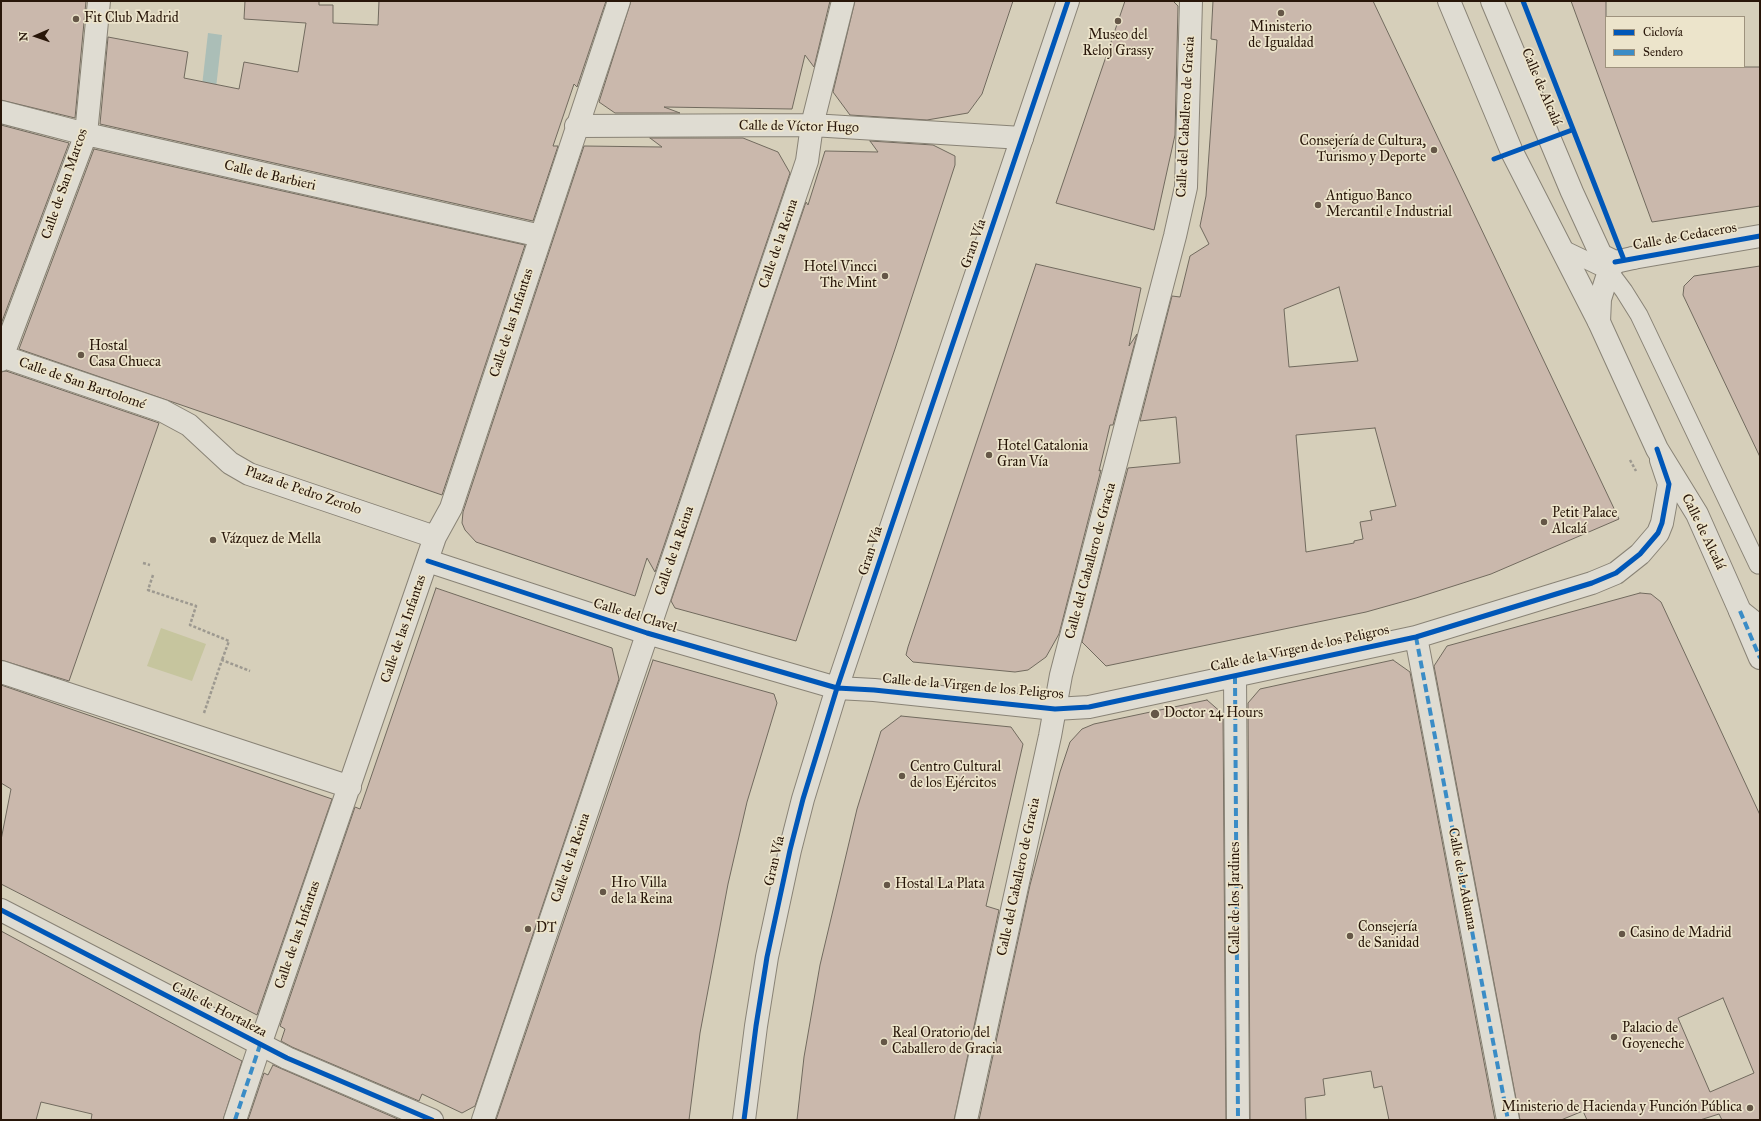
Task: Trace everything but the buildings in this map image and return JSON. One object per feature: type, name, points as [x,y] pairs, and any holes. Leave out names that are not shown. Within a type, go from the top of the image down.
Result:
[{"type":"street","name":"Calle de San Marcos","points":[[1,357],[86,134],[99,1]]},
{"type":"street","name":"Calle de las Infantas","points":[[235,1120],[435,537],[451,508],[576,126],[619,1]]},
{"type":"street","name":"Calle de la Reina","points":[[484,1120],[807,161],[812,125],[843,1]]},
{"type":"street","name":"Gran Vía","points":[[744,1120],[759,1003],[779,899],[803,799],[838,688],[1068,1]]},
{"type":"street","name":"Calle del Caballero de Gracia","points":[[966,1120],[1055,709],[1061,675],[1175,236],[1186,187],[1191,1]]},
{"type":"street","name":"Calle de Alcalá","points":[[1449,1],[1512,152],[1599,322],[1658,449],[1697,514],[1760,658]]},
{"type":"street","name":"Calle de Alcalá","points":[[1492,1],[1572,192],[1615,262],[1600,299],[1599,322]]},
{"type":"street","name":"Calle de Barbieri","points":[[1,112],[86,134],[541,236]]},
{"type":"street","name":"Calle de Víctor Hugo","points":[[576,126],[812,125],[1022,138]]},
{"type":"street","name":"Calle de Cedaceros","points":[[1615,262],[1760,236]]},
{"type":"street","name":"Calle de San Bartolomé","points":[[1,357],[163,412]]},
{"type":"street","name":"Plaza de Pedro Zerolo","points":[[163,412],[189,425],[230,463],[249,474],[435,537]]},
{"type":"street","name":"Calle de la Virgen de los Peligros","points":[[838,688],[874,690],[1055,709],[1089,707],[1416,637],[1592,583],[1616,573],[1631,563],[1658,533],[1662,523],[1669,484],[1658,449]]},
{"type":"street","name":"Calle del Clavel","points":[[428,561],[647,633],[838,688]]},
{"type":"street","points":[[1740,611],[1760,627]]},
{"type":"street","name":"Calle de la Aduana","points":[[1416,637],[1508,1120]]},
{"type":"street","points":[[1,672],[350,787]]},
{"type":"street","name":"Calle de los Jardines","points":[[1235,676],[1238,1120]]},
{"type":"street","name":"Calle de Hortaleza","points":[[1,910],[260,1045],[432,1120]]},
{"type":"lane","points":[[1561,248],[1615,262],[1624,291],[1640,315],[1758,565]]},
{"type":"path","points":[[143,563],[150,565]]},
{"type":"path","points":[[153,575],[148,590],[196,606],[190,625],[229,641],[196,736]]},
{"type":"path","points":[[222,660],[250,671]]},
{"type":"green space","points":[[161,628],[206,644],[192,681],[147,666]]},
{"type":"shaded area","points":[[208,33],[222,35],[216,88],[202,86]]},
{"type":"marked path","points":[[1740,611],[1760,658]]},
{"type":"marked path","points":[[1416,637],[1508,1120]]},
{"type":"marked path","points":[[1235,676],[1238,1120]]},
{"type":"marked path","points":[[235,1120],[260,1045]]},
{"type":"cycle path","points":[[744,1120],[756,1026],[767,957],[790,850],[803,799],[837,688],[1068,1]]},
{"type":"cycle path","points":[[1523,1],[1624,260]]},
{"type":"cycle path","points":[[1494,159],[1572,130]]},
{"type":"cycle path","points":[[1615,262],[1760,236]]},
{"type":"cycle path","points":[[428,561],[647,633],[837,688],[874,690],[1055,709],[1089,707],[1416,637],[1592,583],[1616,573],[1640,554],[1658,533],[1662,523],[1669,484],[1657,449]]},
{"type":"cycle path","points":[[1,910],[287,1058],[432,1120]]},
{"type":"place","name":"Ministerio de Igualdad","points":[[1281,13]]},
{"type":"place","name":"Fit Club Madrid","points":[[76,19]]},
{"type":"place","name":"Museo del Reloj Grassy","points":[[1118,21]]},
{"type":"place","name":"Consejería de Cultura, Turismo y Deporte","points":[[1434,150]]},
{"type":"place","name":"Antiguo Banco Mercantil e Industrial","points":[[1318,205]]},
{"type":"place","name":"Hotel Vincci The Mint","points":[[885,276]]},
{"type":"place","name":"Hostal Casa Chueca","points":[[81,355]]},
{"type":"place","name":"Hotel Catalonia Gran Vía","points":[[989,455]]},
{"type":"place","name":"Petit Palace Alcalá","points":[[1544,522]]},
{"type":"place","name":"Vázquez de Mella","points":[[213,540]]},
{"type":"place","name":"Doctor 24 Hours","points":[[1155,714]]},
{"type":"place","name":"Centro Cultural de los Ejércitos","points":[[902,776]]},
{"type":"place","name":"Hostal La Plata","points":[[887,885]]},
{"type":"place","name":"H10 Villa de la Reina","points":[[603,892]]},
{"type":"place","name":"DT","points":[[528,929]]},
{"type":"place","name":"Casino de Madrid","points":[[1622,934]]},
{"type":"place","name":"Consejería de Sanidad","points":[[1350,936]]},
{"type":"place","name":"Palacio de Goyeneche","points":[[1614,1037]]},
{"type":"place","name":"Real Oratorio del Caballero de Gracia","points":[[884,1042]]},
{"type":"place","name":"Ministerio de Hacienda y Función Pública","points":[[1750,1108]]}]
